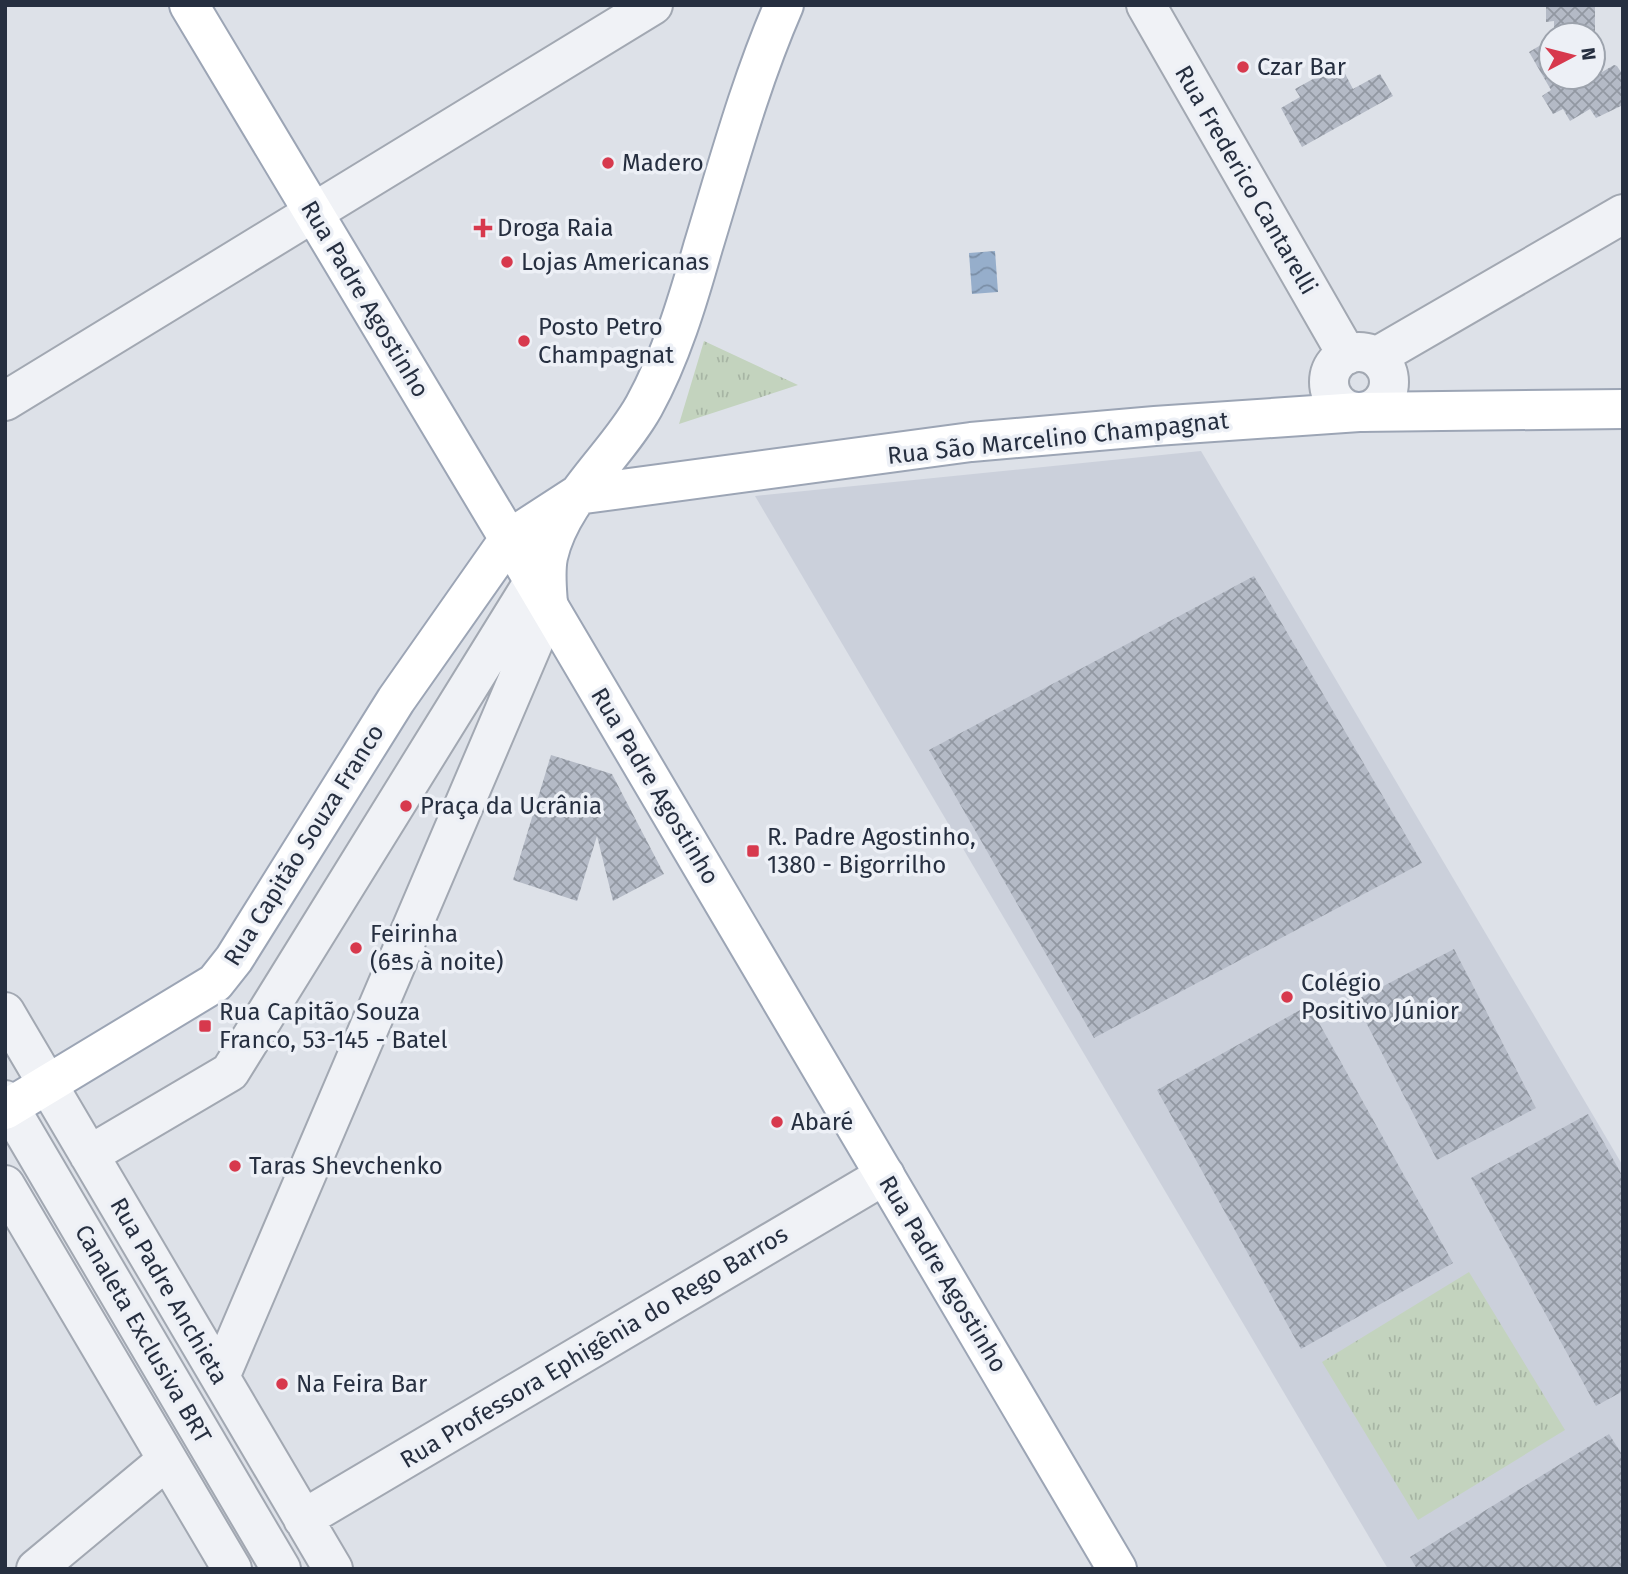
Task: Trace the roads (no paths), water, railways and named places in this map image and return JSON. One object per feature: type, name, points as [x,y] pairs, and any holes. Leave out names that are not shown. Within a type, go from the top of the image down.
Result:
[{"type":"main road","name":"Rua Padre Agostinho","points":[[189,5],[509,539],[1117,1569]]},
{"type":"main road","points":[[541,594],[546,583],[548,559],[564,514],[620,444],[645,404],[666,356],[690,292],[755,78],[784,5]]},
{"type":"main road","name":"Rua São Marcelino Champagnat","points":[[509,539],[577,495],[971,442],[1359,412],[1623,409]]},
{"type":"main road","name":"Rua Capitão Souza Franco","points":[[7,1106],[48,1085],[201,993],[226,970],[396,700],[509,539]]},
{"type":"street","points":[[5,401],[313,213],[597,19],[653,5]]},
{"type":"street","name":"Rua Frederico Cantarelli","points":[[1146,5],[1361,356]]},
{"type":"street","points":[[1359,412],[1340,405],[1330,388],[1332,369],[1361,356],[1623,214]]},
{"type":"street","points":[[89,1154],[230,1072],[541,594]]},
{"type":"street","points":[[220,1377],[541,594]]},
{"type":"street","name":"Rua Padre Anchieta","points":[[5,1012],[333,1569]]},
{"type":"street","name":"Canaleta Exclusiva BRT","points":[[7,1106],[281,1569]]},
{"type":"street","name":"Rua Professora Ephigênia do Rego Barros","points":[[303,1519],[885,1175]]},
{"type":"street","points":[[5,1185],[232,1569]]},
{"type":"street","points":[[36,1569],[167,1460]]},
{"type":"water","points":[[995,251],[998,292],[972,294],[969,253]]},
{"type":"place","name":"Czar Bar","points":[[1243,67]]},
{"type":"place","name":"Madero","points":[[608,163]]},
{"type":"place","name":"Droga Raia","points":[[483,228]]},
{"type":"place","name":"Lojas Americanas","points":[[507,262]]},
{"type":"place","name":"Posto Petro Champagnat","points":[[524,341]]},
{"type":"place","name":"Praça da Ucrânia","points":[[406,806]]},
{"type":"place","name":"R. Padre Agostinho, 1380 - Bigorrilho","points":[[753,851]]},
{"type":"place","name":"Feirinha (6ªs à noite)","points":[[356,948]]},
{"type":"place","name":"Colégio Positivo Júnior","points":[[1287,997]]},
{"type":"place","name":"Rua Capitão Souza Franco, 53-145 - Batel","points":[[205,1026]]},
{"type":"place","name":"Abaré","points":[[777,1122]]},
{"type":"place","name":"Taras Shevchenko","points":[[235,1166]]},
{"type":"place","name":"Na Feira Bar","points":[[282,1384]]}]
